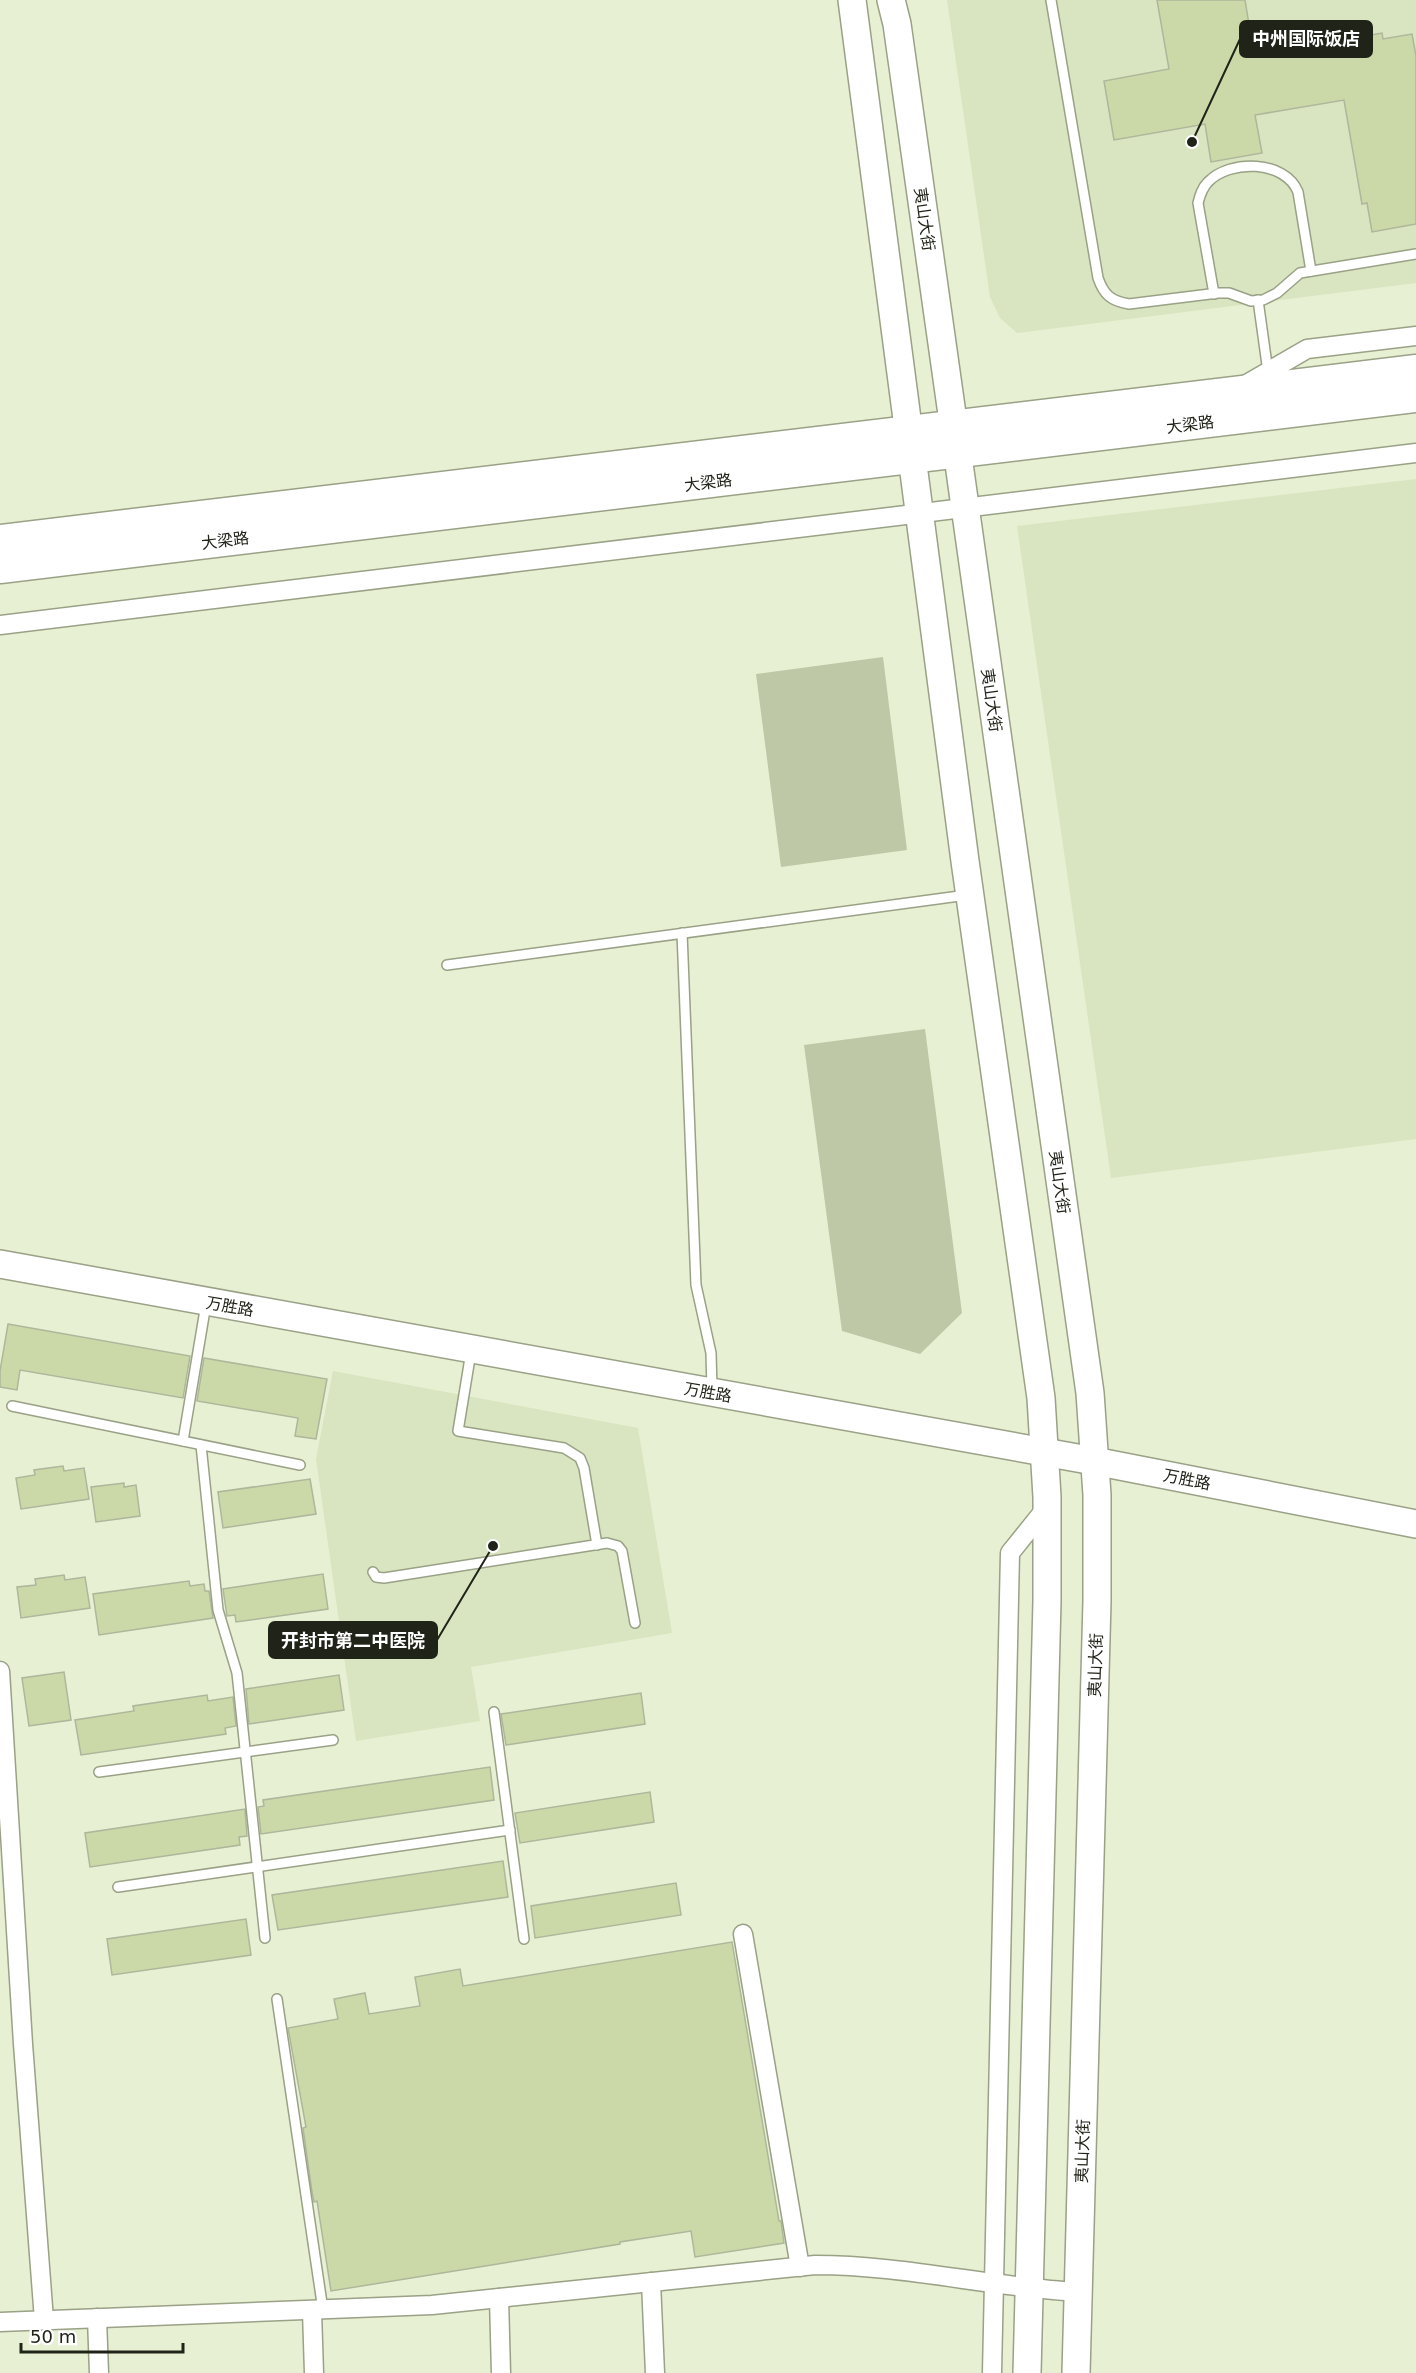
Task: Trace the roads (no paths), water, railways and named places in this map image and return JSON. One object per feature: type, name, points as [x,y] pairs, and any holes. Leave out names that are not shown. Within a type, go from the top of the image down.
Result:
[{"type":"main road","points":[[852,0],[969,895],[1041,1398],[1047,1507],[1047,1601],[1027,2373]]},
{"type":"main road","name":"夷山大街","points":[[891,0],[897,24],[1090,1393],[1097,1601],[1076,2373]]},
{"type":"main road","name":"大梁路","points":[[0,568],[956,438],[1234,392],[1416,370]]},
{"type":"main road","name":"大梁路","points":[[956,438],[1416,397]]},
{"type":"main road","name":"大梁路","points":[[0,540],[910,444]]},
{"type":"main road","name":"万胜路","points":[[0,1264],[1094,1461],[1416,1524]]},
{"type":"street","points":[[1234,392],[1307,349],[1416,336]]},
{"type":"street","points":[[0,625],[1416,453]]},
{"type":"street","points":[[992,2373],[1010,1553],[1047,1507]]},
{"type":"street","points":[[0,1671],[4,1808],[44,2320]]},
{"type":"street","points":[[743,1934],[800,2267]]},
{"type":"street","points":[[0,2322],[432,2305],[800,2267],[858,2265],[1029,2289],[1078,2292]]},
{"type":"street","points":[[651,2282],[655,2373]]},
{"type":"street","points":[[499,2298],[501,2373]]},
{"type":"street","points":[[314,2373],[318,2310]]},
{"type":"street","points":[[97,2318],[99,2373]]},
{"type":"lane","points":[[1051,0],[1098,278],[1103,292],[1115,302],[1129,303],[1229,293],[1251,301],[1258,300],[1277,293],[1300,273],[1416,254]]},
{"type":"lane","points":[[1214,294],[1198,203],[1201,192],[1209,181],[1221,172],[1259,166],[1286,174],[1294,182],[1298,192],[1311,271]]},
{"type":"lane","points":[[1258,300],[1268,372]]},
{"type":"lane","points":[[447,964],[969,895]]},
{"type":"lane","points":[[682,933],[696,1285],[711,1353],[712,1393]]},
{"type":"lane","points":[[183,1441],[206,1302]]},
{"type":"lane","points":[[472,1349],[458,1431],[564,1448],[580,1458],[584,1468],[597,1545]]},
{"type":"lane","points":[[12,1406],[300,1465]]},
{"type":"lane","points":[[201,1445],[218,1610],[237,1673],[265,1938]]},
{"type":"lane","points":[[373,1572],[376,1577],[384,1578],[607,1543],[618,1546],[622,1551],[634,1623]]},
{"type":"lane","points":[[494,1712],[524,1939]]},
{"type":"lane","points":[[99,1772],[333,1740]]},
{"type":"lane","points":[[118,1887],[510,1830]]},
{"type":"lane","points":[[277,1999],[318,2310]]},
{"type":"place","name":"中州国际饭店","points":[[1192,142]]},
{"type":"place","name":"开封市第二中医院","points":[[493,1546]]}]
